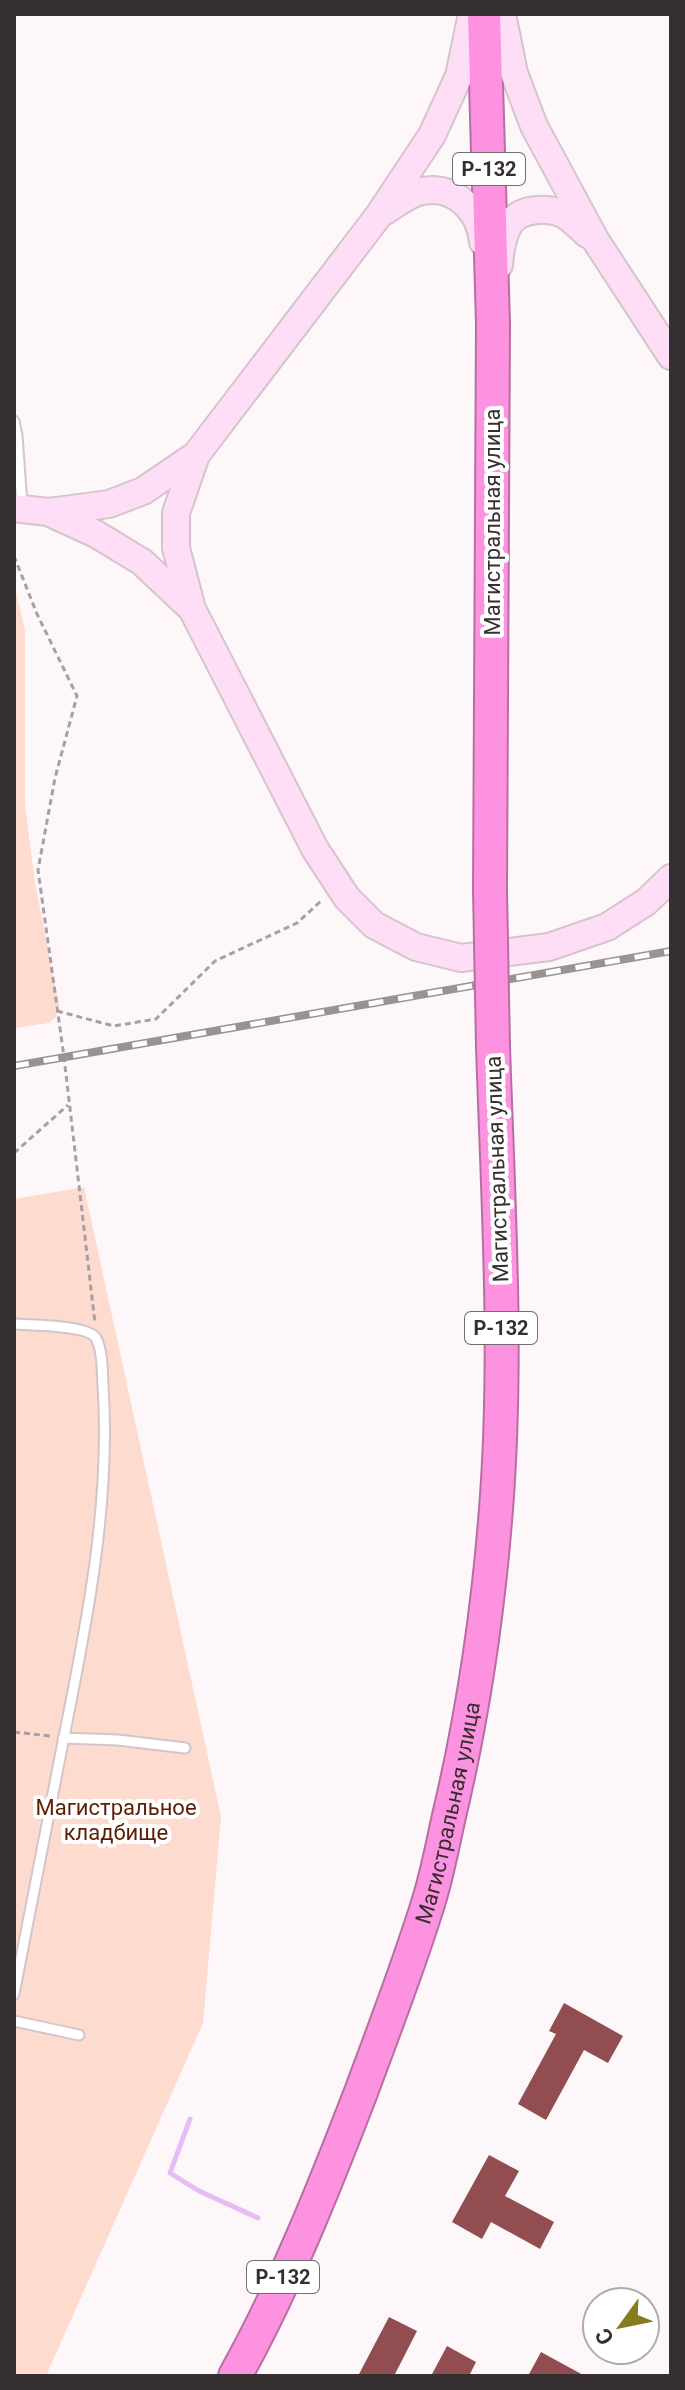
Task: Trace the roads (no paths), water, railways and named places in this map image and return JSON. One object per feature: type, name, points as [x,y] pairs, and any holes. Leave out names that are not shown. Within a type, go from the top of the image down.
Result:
[{"type":"highway","name":"Магистральная улица","points":[[235,2376],[254,2341],[342,2143],[431,1894],[462,1762],[487,1608],[499,1454],[502,1283],[490,890],[493,324],[484,14]]},
{"type":"main road","points":[[472,14],[459,76],[432,135],[379,215],[196,455],[176,513],[176,548],[192,609],[315,849],[347,898],[374,925],[416,947],[461,958],[549,947],[607,927],[646,902],[671,878]]},
{"type":"main road","points":[[502,14],[514,73],[534,126],[596,241],[671,356]]},
{"type":"main road","points":[[379,215],[420,192],[446,192],[461,199],[474,211],[482,231],[493,324]]},
{"type":"main road","points":[[493,324],[500,250],[511,221],[527,212],[546,209],[565,214],[596,241]]},
{"type":"main road","points":[[18,508],[48,512],[109,504],[143,491],[196,455]]},
{"type":"main road","points":[[48,512],[96,534],[142,562],[192,609]]},
{"type":"lane","points":[[14,421],[18,508]]},
{"type":"lane","points":[[14,1324],[80,1329],[92,1333],[101,1354],[106,1426],[98,1537],[72,1704],[14,1994]]},
{"type":"lane","points":[[63,1738],[118,1740],[185,1748]]},
{"type":"lane","points":[[14,2021],[79,2035]]},
{"type":"waterway","points":[[190,2119],[170,2173],[199,2191],[258,2218]]},
{"type":"railway","points":[[14,1066],[671,951]]},
{"type":"park label","name":"Магистральное кладбище","points":[[116,1820]]}]
